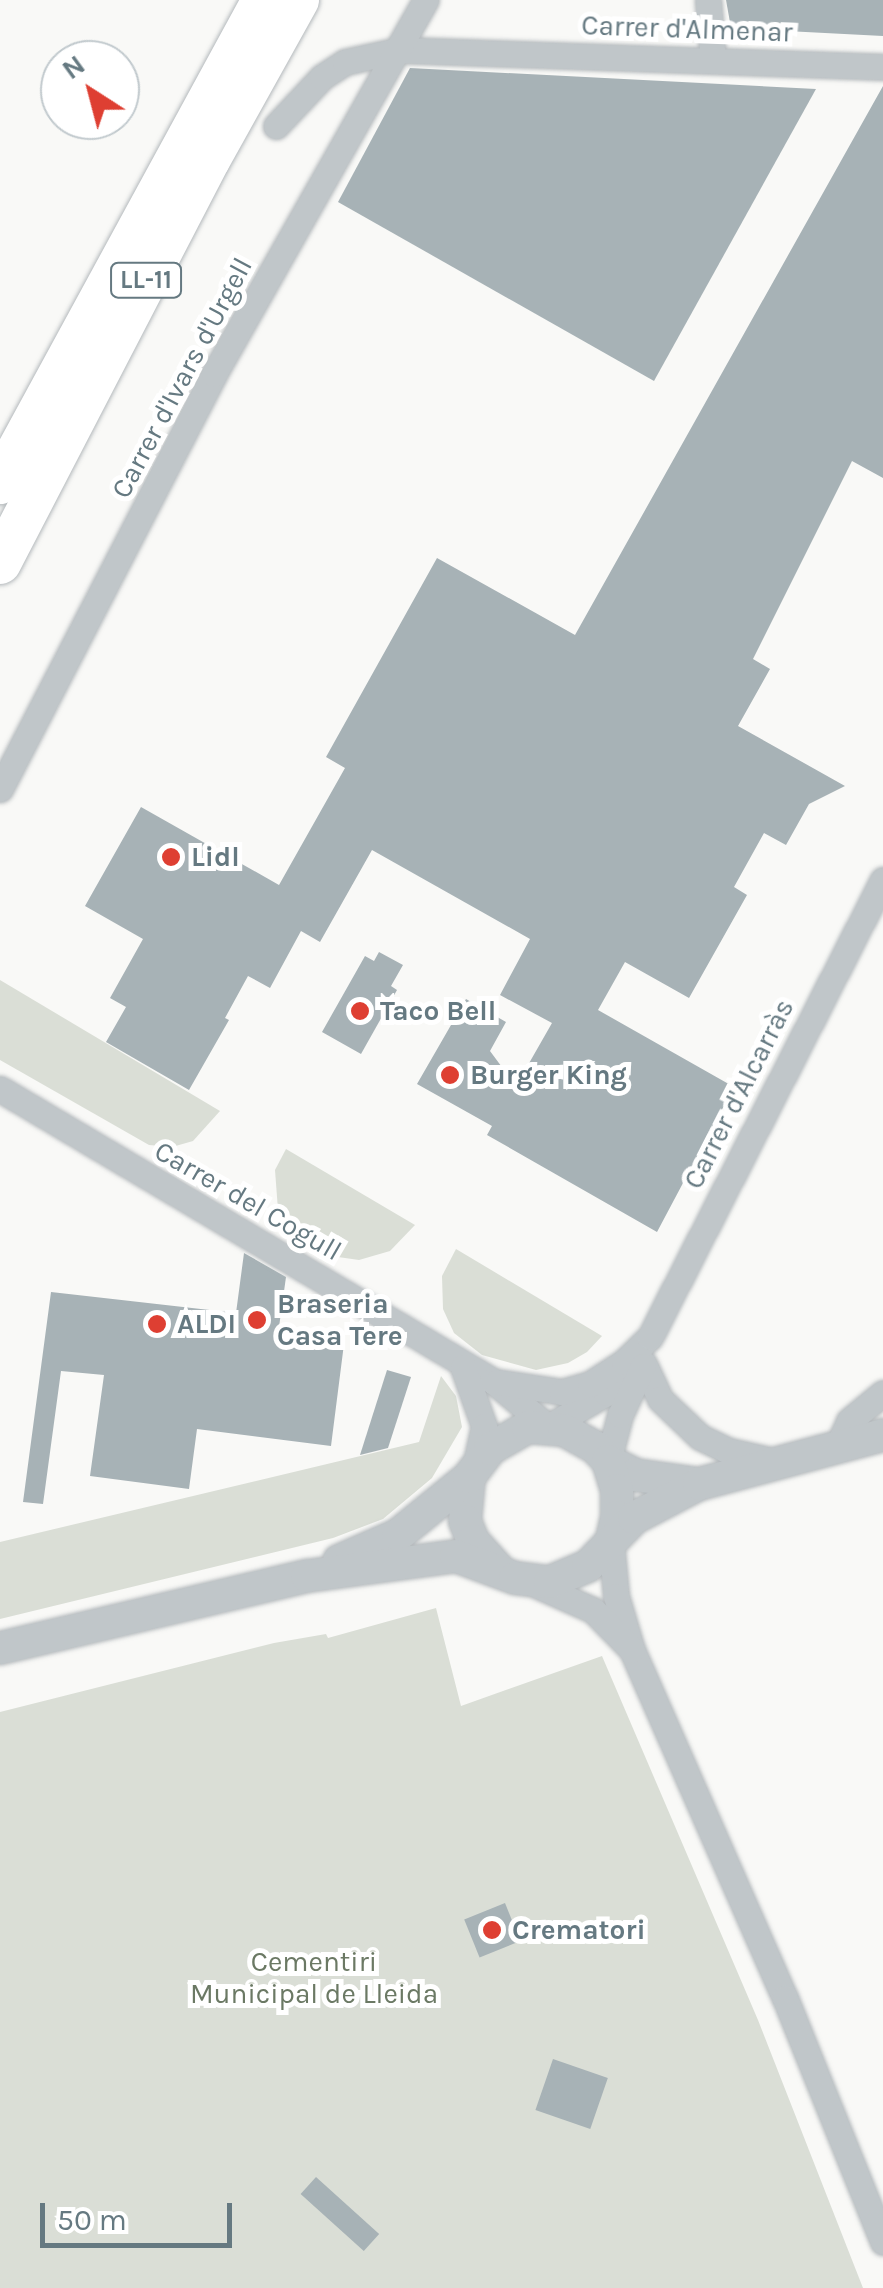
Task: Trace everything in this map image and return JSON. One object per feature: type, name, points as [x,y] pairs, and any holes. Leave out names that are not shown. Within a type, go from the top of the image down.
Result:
[{"type":"highway","points":[[236,48],[239,0]]},
{"type":"highway","name":"LL-11","points":[[0,483],[263,0]]},
{"type":"highway","name":"LL-11","points":[[0,563],[209,160],[298,0]]},
{"type":"street","name":"Carrer d'Ivars d'Urgell","points":[[0,789],[214,374],[426,0]]},
{"type":"street","points":[[708,0],[713,59]]},
{"type":"street","name":"Carrer d'Almenar","points":[[276,126],[322,76],[345,62],[398,50],[883,67]]},
{"type":"street","name":"Carrer d'Alcarràs","points":[[608,1461],[643,1351],[883,880]]},
{"type":"street","name":"Carrer del Cogull","points":[[0,1089],[493,1381],[548,1427]]},
{"type":"street","points":[[643,1351],[660,1398],[700,1437],[729,1450],[778,1462]]},
{"type":"street","name":"Carrer d'Alcarràs","points":[[493,1381],[523,1390],[562,1392],[590,1384],[643,1351]]},
{"type":"street","name":"Carrer d'Alcarràs","points":[[548,1427],[606,1393],[643,1351]]},
{"type":"street","points":[[464,1367],[484,1426],[472,1472],[466,1521],[472,1541],[516,1577],[570,1577],[588,1566],[634,1518],[699,1484],[883,1435]]},
{"type":"street","points":[[838,1445],[849,1421],[883,1392]]},
{"type":"street","points":[[307,1576],[398,1535],[472,1472],[490,1448],[528,1428],[548,1427],[596,1447],[608,1461],[636,1475],[699,1484]]},
{"type":"street","points":[[608,1461],[617,1490],[617,1517],[610,1542],[616,1596],[632,1650],[780,1984],[883,2242]]},
{"type":"street","points":[[0,1648],[307,1576],[456,1556],[592,1610],[632,1650]]},
{"type":"green space","points":[[0,980],[220,1111],[193,1141],[172,1147],[149,1145],[0,1060]]},
{"type":"green space","points":[[286,1149],[415,1225],[390,1251],[359,1260],[338,1257],[308,1240],[290,1229],[278,1210],[275,1170]]},
{"type":"green space","points":[[456,1249],[602,1336],[587,1352],[568,1363],[536,1370],[482,1355],[454,1333],[443,1309],[442,1276]]},
{"type":"green space","points":[[441,1376],[456,1396],[462,1427],[432,1478],[383,1519],[333,1538],[0,1619],[0,1542],[419,1442]]},
{"type":"green space","name":"Cementiri Municipal de Lleida","points":[[436,1608],[461,1706],[602,1656],[758,2020],[863,2288],[0,2288],[0,1712],[274,1643],[326,1634],[328,1638]]},
{"type":"building","points":[[726,0],[883,0],[883,36],[731,28]]},
{"type":"building","points":[[410,68],[816,89],[654,381],[338,202]]},
{"type":"building","points":[[883,86],[883,478],[852,461],[753,659],[770,669],[738,726],[845,786],[809,804],[786,845],[764,833],[734,887],[747,895],[689,998],[625,962],[598,1010],[734,1087],[657,1232],[487,1135],[492,1126],[417,1084],[466,999],[506,1022],[490,1051],[516,1086],[552,1023],[500,995],[530,939],[372,850],[320,942],[301,931],[270,988],[248,976],[225,1018],[229,1020],[189,1090],[106,1042],[126,1007],[110,998],[143,939],[85,906],[141,807],[279,885],[345,768],[326,757],[437,558],[575,635]]},
{"type":"building","name":"Taco Bell","points":[[379,952],[403,965],[391,986],[397,990],[361,1054],[322,1032],[365,956],[374,961]]},
{"type":"building","points":[[244,1253],[286,1277],[279,1327],[345,1336],[331,1446],[197,1429],[189,1489],[90,1476],[104,1375],[61,1371],[43,1504],[23,1502],[51,1292],[236,1313]]},
{"type":"building","points":[[387,1370],[411,1377],[388,1448],[360,1455]]},
{"type":"building","name":"Crematori","points":[[505,1903],[520,1941],[480,1957],[464,1919]]},
{"type":"building","points":[[553,2059],[608,2078],[590,2129],[535,2110]]},
{"type":"building","points":[[316,2177],[379,2234],[364,2251],[301,2194]]},
{"type":"place","name":"Lidl","points":[[171,857]]},
{"type":"place","name":"Taco Bell","points":[[360,1011]]},
{"type":"place","name":"Burger King","points":[[450,1075]]},
{"type":"place","name":"Braseria Casa Tere","points":[[257,1320]]},
{"type":"place","name":"ALDI","points":[[157,1324]]},
{"type":"place","name":"Crematori","points":[[492,1930]]}]
